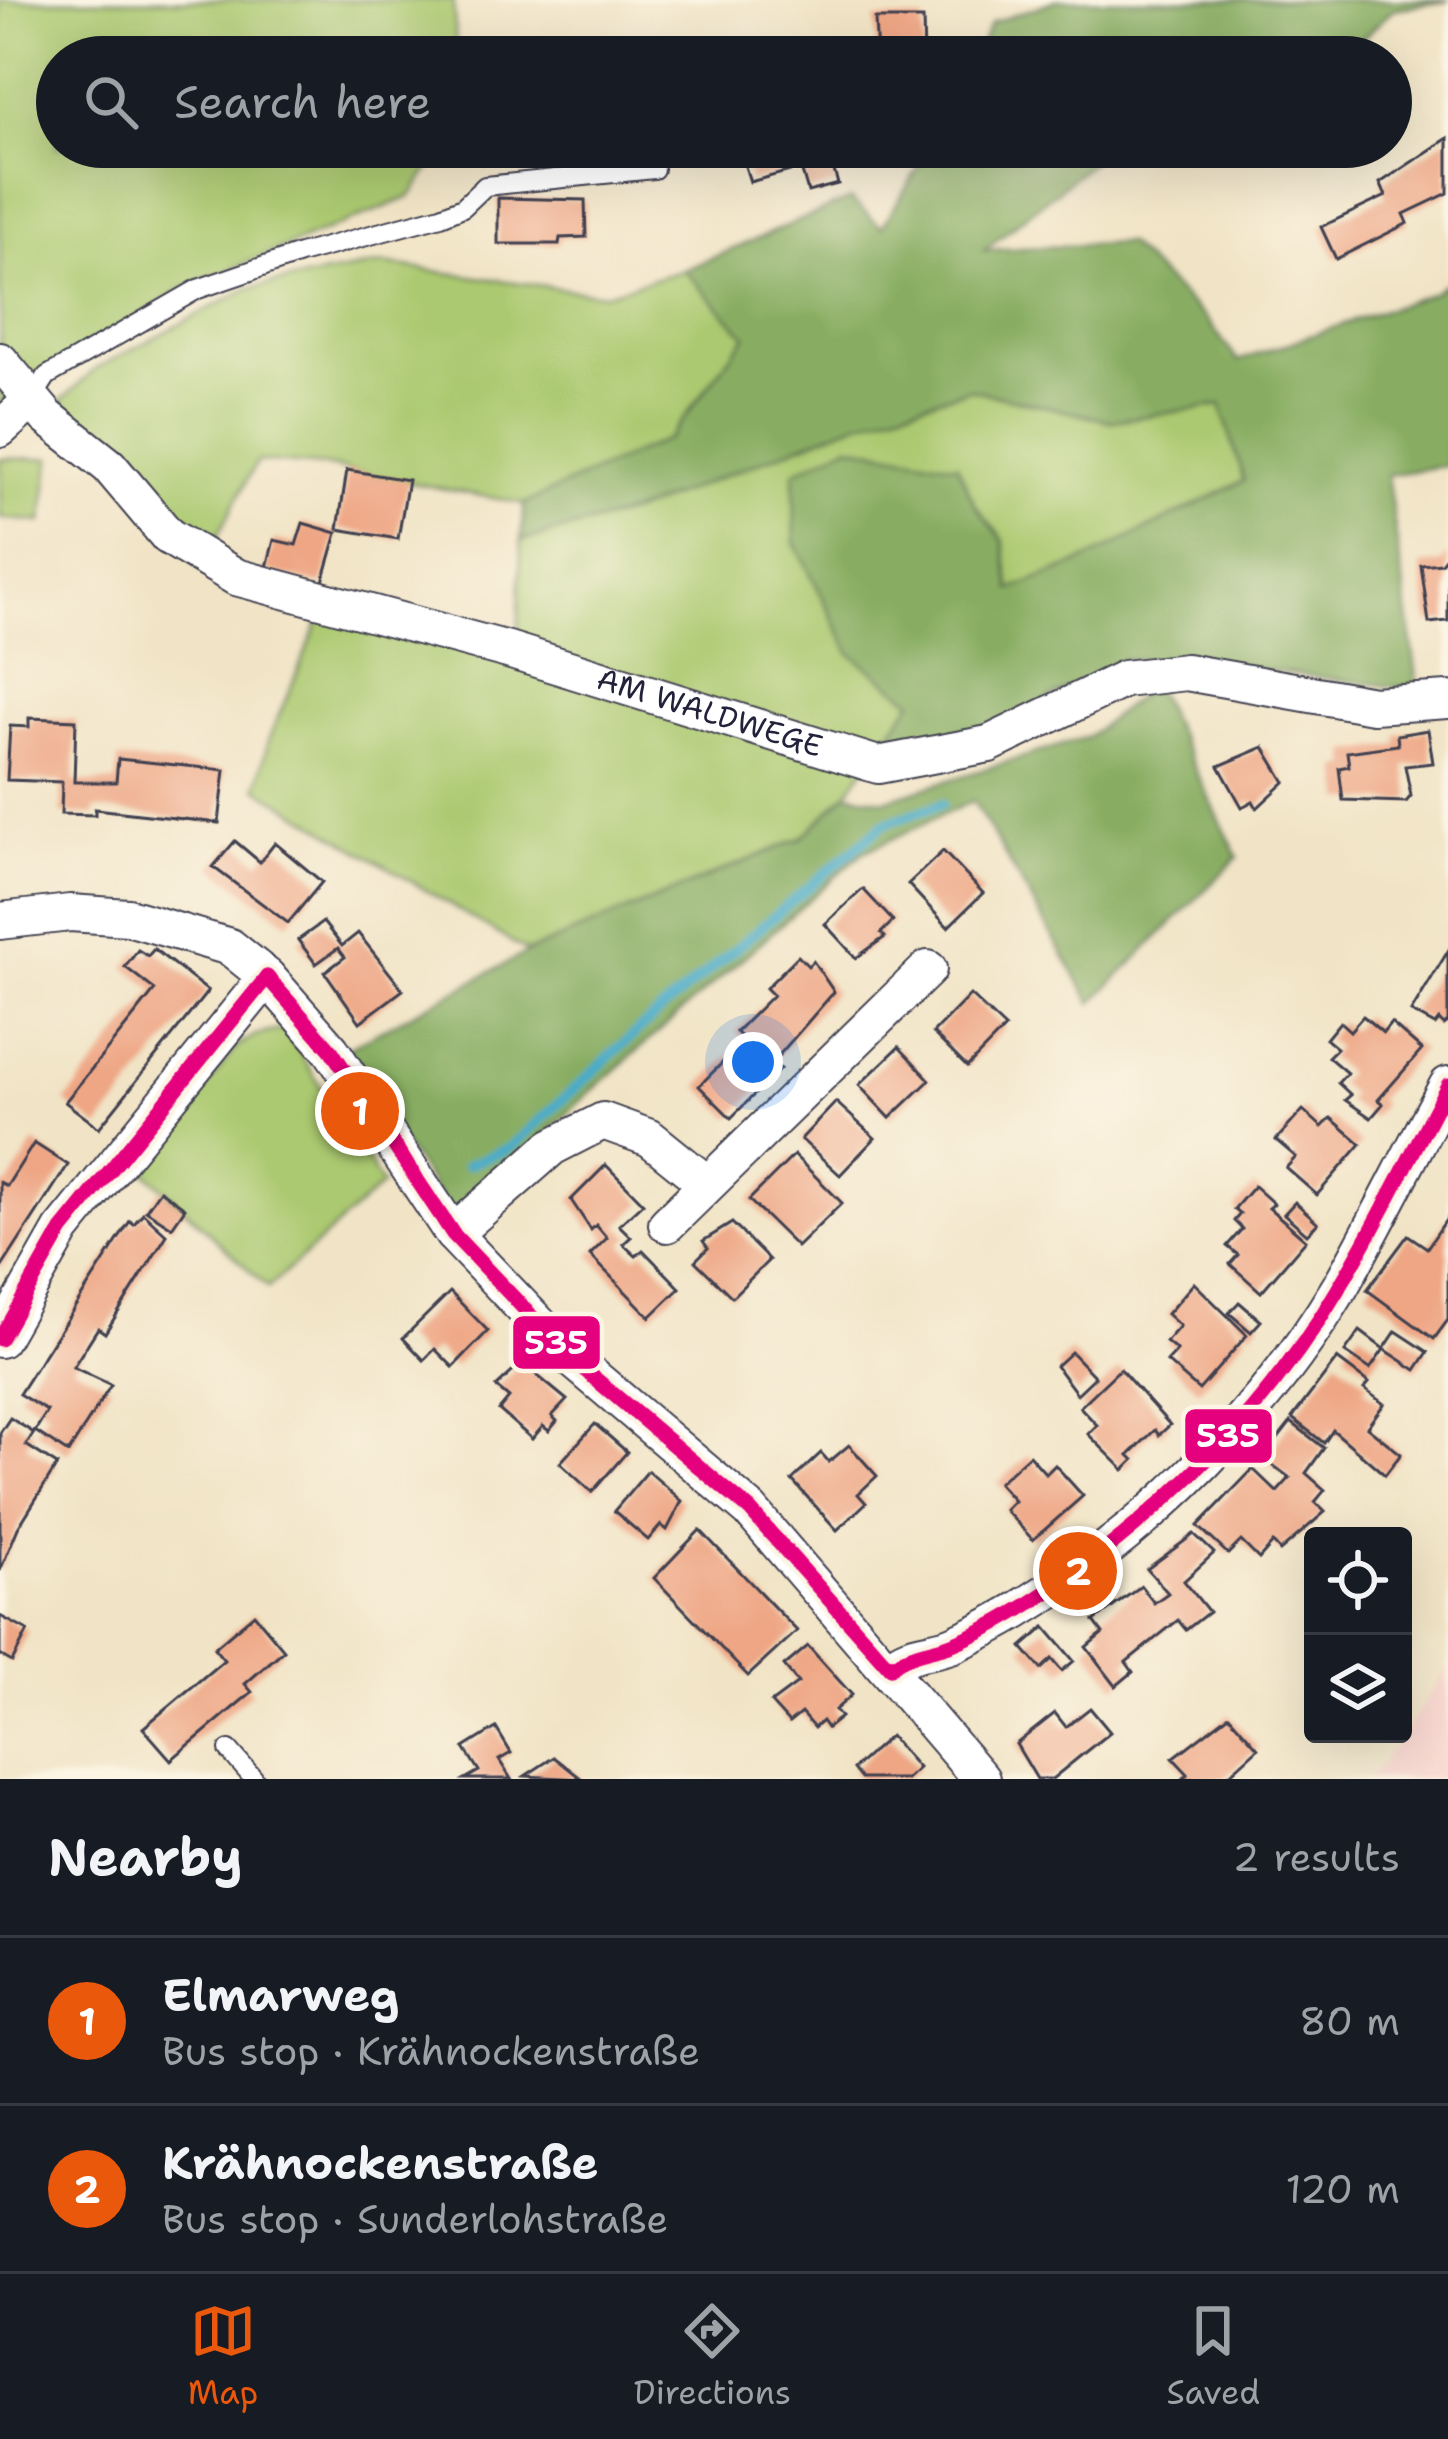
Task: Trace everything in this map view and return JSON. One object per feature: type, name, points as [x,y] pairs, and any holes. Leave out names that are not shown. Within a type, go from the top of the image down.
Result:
[{"type":"street","name":"AM WALDWEGE","points":[[0,362],[31,401],[109,466],[168,536],[236,577],[508,650],[878,765],[989,743],[1124,680],[1154,673],[1186,672],[1373,705],[1448,700]]},
{"type":"street","points":[[0,429],[31,401]]},
{"type":"street","points":[[0,920],[70,914],[128,916],[230,947],[267,976],[331,1050],[453,1234],[572,1359],[750,1510],[981,1779]]},
{"type":"street","points":[[668,1224],[928,969]]},
{"type":"street","points":[[0,1339],[62,1230],[267,976]]},
{"type":"street","points":[[890,1668],[905,1653],[949,1646],[1003,1621],[1078,1571],[1150,1516],[1218,1448],[1279,1376],[1339,1288],[1448,1085]]},
{"type":"street","points":[[453,1234],[552,1148],[603,1121],[650,1138],[707,1184]]},
{"type":"lane","points":[[31,401],[47,376],[198,289],[299,254],[441,216],[463,207],[485,186],[654,169]]},
{"type":"lane","points":[[229,1750],[254,1779]]},
{"type":"shaded area","points":[[1448,1668],[1448,1779],[1369,1779],[1396,1743],[1412,1743],[1412,1721]]},
{"type":"green space","points":[[0,0],[453,0],[456,36],[36,36],[36,168],[430,168],[410,197],[180,290],[0,406]]},
{"type":"green space","points":[[1057,0],[1448,0],[1394,9],[1365,36],[985,36],[991,23]]},
{"type":"green space","points":[[918,168],[1084,168],[984,250],[1126,243],[1207,320],[1238,361],[1433,293],[1448,282],[1448,465],[1387,475],[1419,690],[1208,663],[1123,659],[992,729],[876,755],[913,701],[851,654],[795,543],[794,472],[849,445],[957,465],[975,505],[1003,540],[1011,590],[1080,563],[1244,481],[1221,405],[1111,421],[969,389],[856,423],[631,513],[521,541],[524,504],[669,438],[746,336],[684,270],[850,199],[882,227]]},
{"type":"green space","points":[[383,264],[602,294],[684,270],[747,335],[669,438],[524,504],[324,466],[257,461],[210,551],[157,507],[105,439],[60,402],[97,368],[249,288]]},
{"type":"green space","points":[[969,389],[1111,421],[1222,405],[1245,480],[1080,563],[1011,591],[1003,540],[975,505],[957,465],[913,701],[847,793],[802,838],[528,952],[257,788],[268,741],[321,617],[518,642],[521,541],[631,513],[856,423]]},
{"type":"green space","points":[[51,458],[42,522],[0,518],[0,459]]},
{"type":"green space","points":[[1153,684],[1238,857],[1092,1003],[973,801],[862,853],[588,1094],[455,1220],[340,1052],[528,952],[802,838],[847,793],[885,800],[1088,737]]},
{"type":"green space","points":[[285,1029],[382,1185],[268,1288],[145,1171],[236,1047],[256,1035]]},
{"type":"building","points":[[875,19],[923,19],[923,36],[876,36]]},
{"type":"building","points":[[1448,138],[1448,193],[1404,214],[1408,223],[1336,259],[1321,227],[1386,196],[1380,183],[1403,168],[1412,168],[1412,162]]},
{"type":"building","points":[[746,168],[801,168],[750,182]]},
{"type":"building","points":[[801,168],[833,168],[838,184],[808,192]]},
{"type":"building","points":[[498,198],[585,200],[586,237],[560,238],[559,244],[498,244]]},
{"type":"building","points":[[347,470],[408,480],[398,539],[338,529]]},
{"type":"building","points":[[303,523],[337,533],[322,585],[266,571],[274,540],[296,545]]},
{"type":"building","points":[[1448,554],[1448,621],[1429,623],[1421,565],[1441,563]]},
{"type":"building","points":[[29,718],[76,720],[74,782],[116,782],[118,759],[225,770],[219,823],[95,809],[95,815],[61,814],[62,782],[7,780],[10,726],[29,727]]},
{"type":"building","points":[[1428,730],[1433,763],[1405,766],[1411,796],[1406,802],[1343,800],[1339,768],[1349,766],[1347,752],[1398,745],[1397,735]]},
{"type":"building","points":[[1264,747],[1285,782],[1257,808],[1253,801],[1242,807],[1219,766]]},
{"type":"building","points":[[235,841],[260,862],[275,843],[322,882],[288,923],[213,867]]},
{"type":"building","points":[[943,851],[983,893],[948,927],[908,884]]},
{"type":"building","points":[[863,889],[893,921],[881,933],[885,937],[856,958],[825,924]]},
{"type":"building","points":[[323,922],[342,946],[358,933],[403,990],[360,1022],[325,972],[345,957],[338,948],[316,964],[298,940]]},
{"type":"building","points":[[154,949],[208,991],[99,1128],[65,1102],[155,990],[125,967],[138,950],[148,956]]},
{"type":"building","points":[[1448,951],[1448,1022],[1444,1025],[1439,1020],[1435,1025],[1411,1012]]},
{"type":"building","points":[[798,956],[808,966],[813,961],[834,992],[773,1062],[780,1069],[731,1118],[699,1086],[745,1040],[736,1032],[773,995],[766,988]]},
{"type":"building","points":[[970,995],[1005,1028],[967,1067],[933,1033]]},
{"type":"building","points":[[1363,1016],[1383,1033],[1391,1023],[1422,1050],[1378,1100],[1383,1104],[1371,1118],[1345,1100],[1351,1095],[1338,1083],[1347,1073],[1328,1057],[1337,1048],[1326,1039],[1340,1022],[1350,1031]]},
{"type":"building","points":[[899,1047],[930,1080],[890,1118],[859,1085]]},
{"type":"building","points":[[836,1102],[875,1138],[840,1175],[801,1139]]},
{"type":"building","points":[[1303,1110],[1322,1127],[1331,1118],[1361,1144],[1317,1195],[1286,1168],[1296,1157],[1276,1140]]},
{"type":"building","points":[[34,1143],[68,1165],[0,1270],[0,1182],[7,1186]]},
{"type":"building","points":[[794,1155],[842,1203],[797,1247],[749,1200]]},
{"type":"building","points":[[606,1165],[643,1203],[619,1225],[631,1237],[623,1244],[636,1256],[643,1250],[680,1288],[650,1317],[590,1255],[607,1238],[596,1225],[591,1230],[571,1200]]},
{"type":"building","points":[[1254,1186],[1274,1204],[1269,1208],[1306,1240],[1261,1292],[1230,1264],[1238,1255],[1227,1246],[1242,1229],[1234,1221],[1240,1214],[1234,1209]]},
{"type":"building","points":[[160,1190],[185,1208],[172,1227],[146,1210]]},
{"type":"building","points":[[1295,1202],[1318,1223],[1307,1234],[1284,1214]]},
{"type":"building","points":[[143,1213],[167,1235],[105,1333],[98,1328],[73,1367],[111,1385],[68,1453],[35,1431],[47,1411],[19,1394],[130,1221],[134,1224]]},
{"type":"building","points":[[1448,1217],[1448,1320],[1434,1339],[1367,1290],[1408,1235],[1427,1248]]},
{"type":"building","points":[[732,1223],[769,1260],[732,1297],[695,1261],[708,1248],[703,1241]]},
{"type":"building","points":[[1194,1283],[1247,1335],[1199,1390],[1167,1362],[1177,1351],[1166,1342],[1180,1326],[1167,1314]]},
{"type":"building","points":[[450,1292],[488,1331],[453,1367],[435,1349],[424,1360],[403,1338]]},
{"type":"building","points":[[1239,1302],[1261,1321],[1251,1332],[1229,1313]]},
{"type":"building","points":[[1360,1331],[1384,1349],[1370,1369],[1345,1352]]},
{"type":"building","points":[[1396,1331],[1428,1352],[1416,1370],[1384,1349]]},
{"type":"building","points":[[1071,1352],[1095,1377],[1077,1394],[1056,1366]]},
{"type":"building","points":[[1337,1359],[1369,1383],[1364,1389],[1384,1404],[1367,1427],[1401,1454],[1385,1475],[1333,1430],[1324,1443],[1292,1418]]},
{"type":"building","points":[[522,1363],[567,1400],[552,1416],[557,1421],[549,1431],[543,1426],[532,1439],[499,1410],[509,1398],[496,1387]]},
{"type":"building","points":[[1120,1369],[1170,1425],[1159,1435],[1155,1430],[1129,1455],[1134,1460],[1124,1470],[1088,1434],[1097,1425],[1080,1407]]},
{"type":"building","points":[[10,1418],[34,1433],[26,1445],[57,1465],[18,1528],[0,1571],[0,1433]]},
{"type":"building","points":[[1291,1422],[1324,1448],[1306,1473],[1325,1490],[1315,1502],[1325,1512],[1280,1551],[1273,1543],[1259,1559],[1241,1541],[1228,1554],[1198,1526],[1253,1469],[1277,1492],[1290,1478],[1263,1458]]},
{"type":"building","points":[[595,1424],[627,1452],[592,1492],[560,1463]]},
{"type":"building","points":[[849,1445],[877,1476],[858,1494],[866,1503],[837,1530],[792,1480],[821,1453],[829,1462]]},
{"type":"building","points":[[1029,1455],[1046,1474],[1055,1465],[1083,1496],[1033,1540],[1005,1510],[1014,1501],[998,1483]]},
{"type":"building","points":[[648,1471],[682,1501],[667,1530],[661,1525],[648,1540],[614,1511]]},
{"type":"building","points":[[700,1530],[797,1631],[748,1676],[654,1578]]},
{"type":"building","points":[[1194,1534],[1214,1553],[1184,1581],[1209,1612],[1186,1630],[1178,1620],[1126,1662],[1133,1672],[1116,1686],[1086,1647],[1103,1633],[1094,1621],[1141,1586],[1154,1603],[1168,1593],[1147,1569]]},
{"type":"building","points":[[254,1614],[284,1650],[245,1684],[252,1692],[171,1760],[143,1728],[224,1660],[214,1648]]},
{"type":"building","points":[[0,1616],[28,1631],[12,1662],[0,1655]]},
{"type":"building","points":[[1045,1627],[1074,1661],[1062,1671],[1052,1659],[1041,1669],[1022,1647]]},
{"type":"building","points":[[808,1646],[852,1695],[835,1710],[841,1717],[827,1728],[822,1721],[814,1728],[801,1713],[789,1723],[771,1703],[798,1683],[784,1666]]},
{"type":"building","points":[[1090,1708],[1110,1732],[1052,1779],[1037,1779],[1016,1744],[1055,1713],[1066,1727]]},
{"type":"building","points":[[1229,1715],[1258,1748],[1224,1779],[1183,1779],[1188,1774],[1173,1758]]},
{"type":"building","points":[[496,1728],[511,1753],[499,1760],[511,1779],[465,1779],[479,1771],[464,1748]]},
{"type":"building","points":[[890,1736],[918,1768],[906,1779],[861,1779],[853,1769]]},
{"type":"building","points":[[554,1757],[582,1779],[525,1776]]},
{"type":"waterway","points":[[467,1165],[510,1148],[642,1027],[884,824],[942,804]]},
{"type":"transit line","name":"535","points":[[267,977],[331,1050],[453,1234],[572,1359],[750,1510],[890,1668]]},
{"type":"transit line","name":"535","points":[[0,1339],[62,1230],[267,977]]},
{"type":"transit line","name":"535","points":[[890,1668],[986,1629],[1055,1587],[1146,1516],[1219,1446],[1313,1329],[1448,1085]]},
{"type":"place","name":"Elmarweg","points":[[360,1111]]},
{"type":"place","name":"Krähnockenstraße","points":[[1078,1571]]}]
